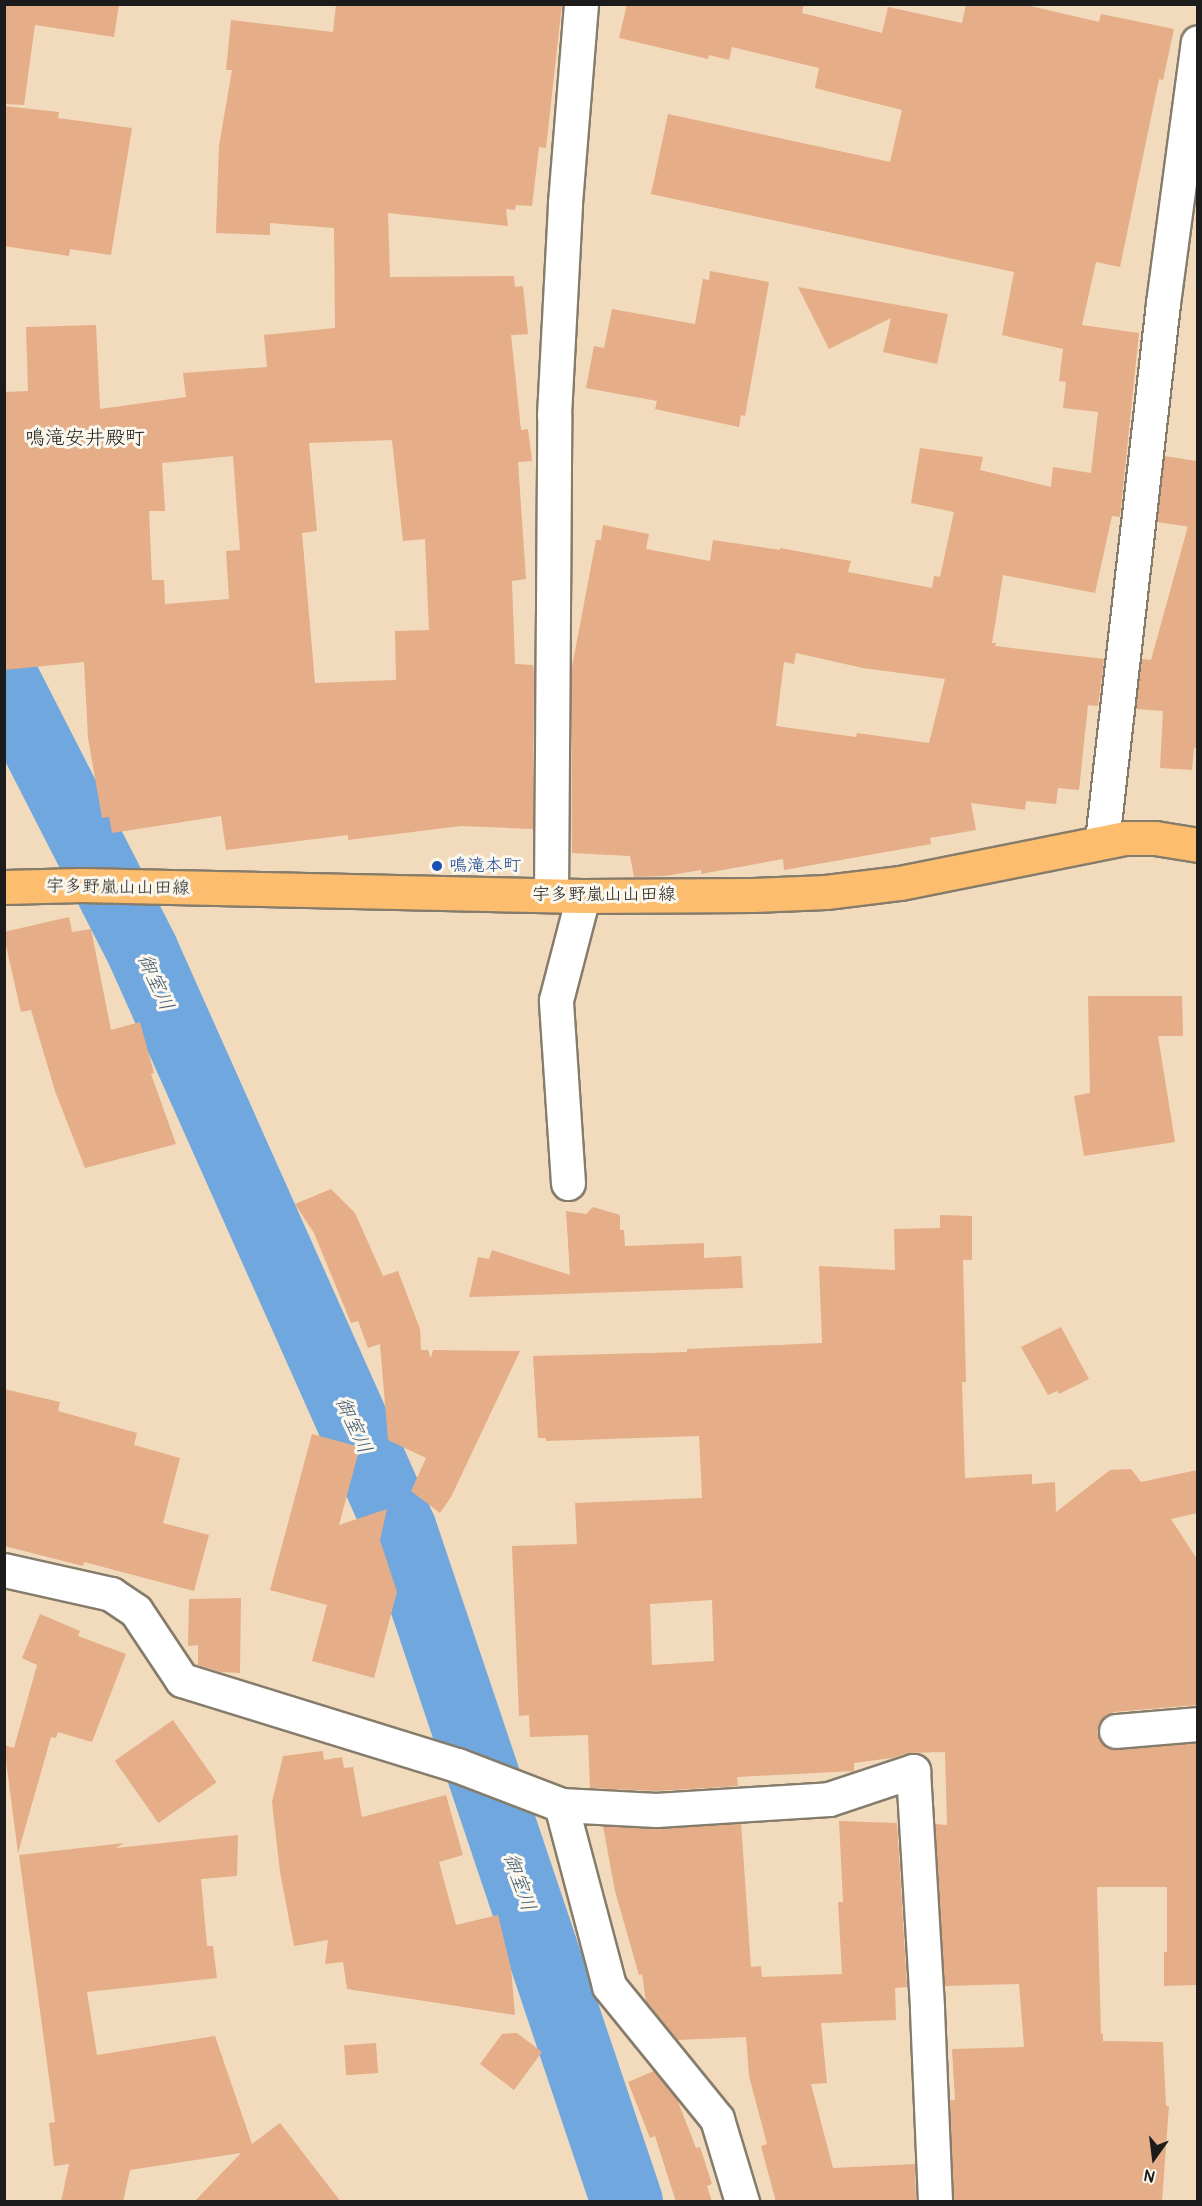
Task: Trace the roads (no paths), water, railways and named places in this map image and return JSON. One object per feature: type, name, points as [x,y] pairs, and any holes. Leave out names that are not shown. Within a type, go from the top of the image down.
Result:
[{"type":"main road","name":"宇多野嵐山山田線","points":[[4,887],[81,885],[567,895],[826,892],[900,883],[1102,841],[1155,838],[1197,845]]},
{"type":"street","points":[[568,1183],[556,1000],[567,895],[554,415],[565,203],[581,4]]},
{"type":"street","points":[[1102,841],[1163,303],[1197,42]]},
{"type":"street","points":[[4,1570],[111,1594],[136,1611],[182,1680],[456,1765],[561,1805],[656,1810],[829,1799],[913,1771],[927,2010],[934,2202]]},
{"type":"street","points":[[1116,1731],[1197,1725]]},
{"type":"street","points":[[561,1805],[609,1986],[717,2119],[742,2202]]},
{"type":"waterway","name":"御室川","points":[[4,680],[143,952],[401,1530],[627,2202]]},
{"type":"place","name":"鳴滝本町","points":[[437,866]]},
{"type":"district","name":"鳴滝安井殿町","points":[[85,437]]}]
